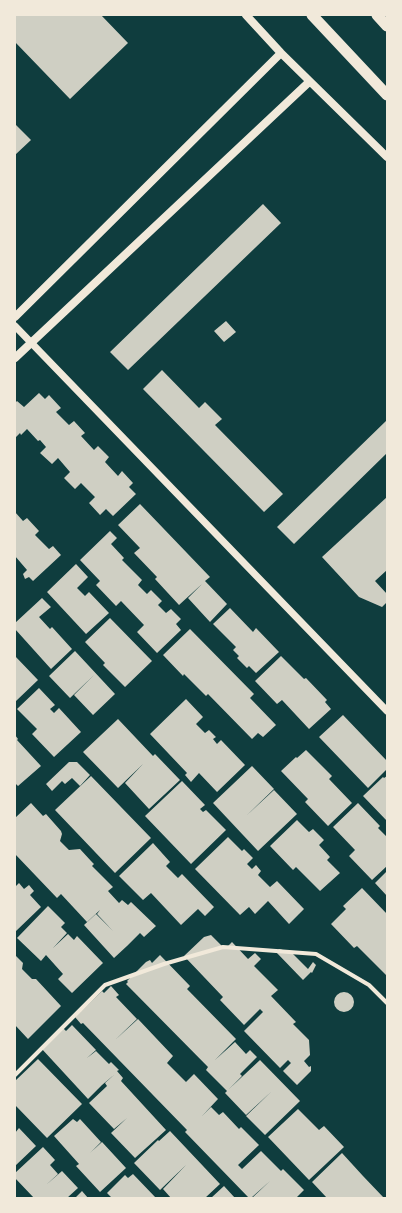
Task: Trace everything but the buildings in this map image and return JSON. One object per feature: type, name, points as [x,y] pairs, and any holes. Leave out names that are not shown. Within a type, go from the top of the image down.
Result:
[{"type":"highway","points":[[312,15],[387,94]]},
{"type":"highway","points":[[377,15],[387,26]]},
{"type":"main road","points":[[246,15],[280,53],[387,156]]},
{"type":"main road","points":[[15,317],[280,53]]},
{"type":"main road","points":[[15,358],[309,82]]},
{"type":"street","points":[[15,326],[387,711]]},
{"type":"street","points":[[15,1075],[105,985],[164,964],[223,947],[316,954],[369,985],[387,1003]]}]
